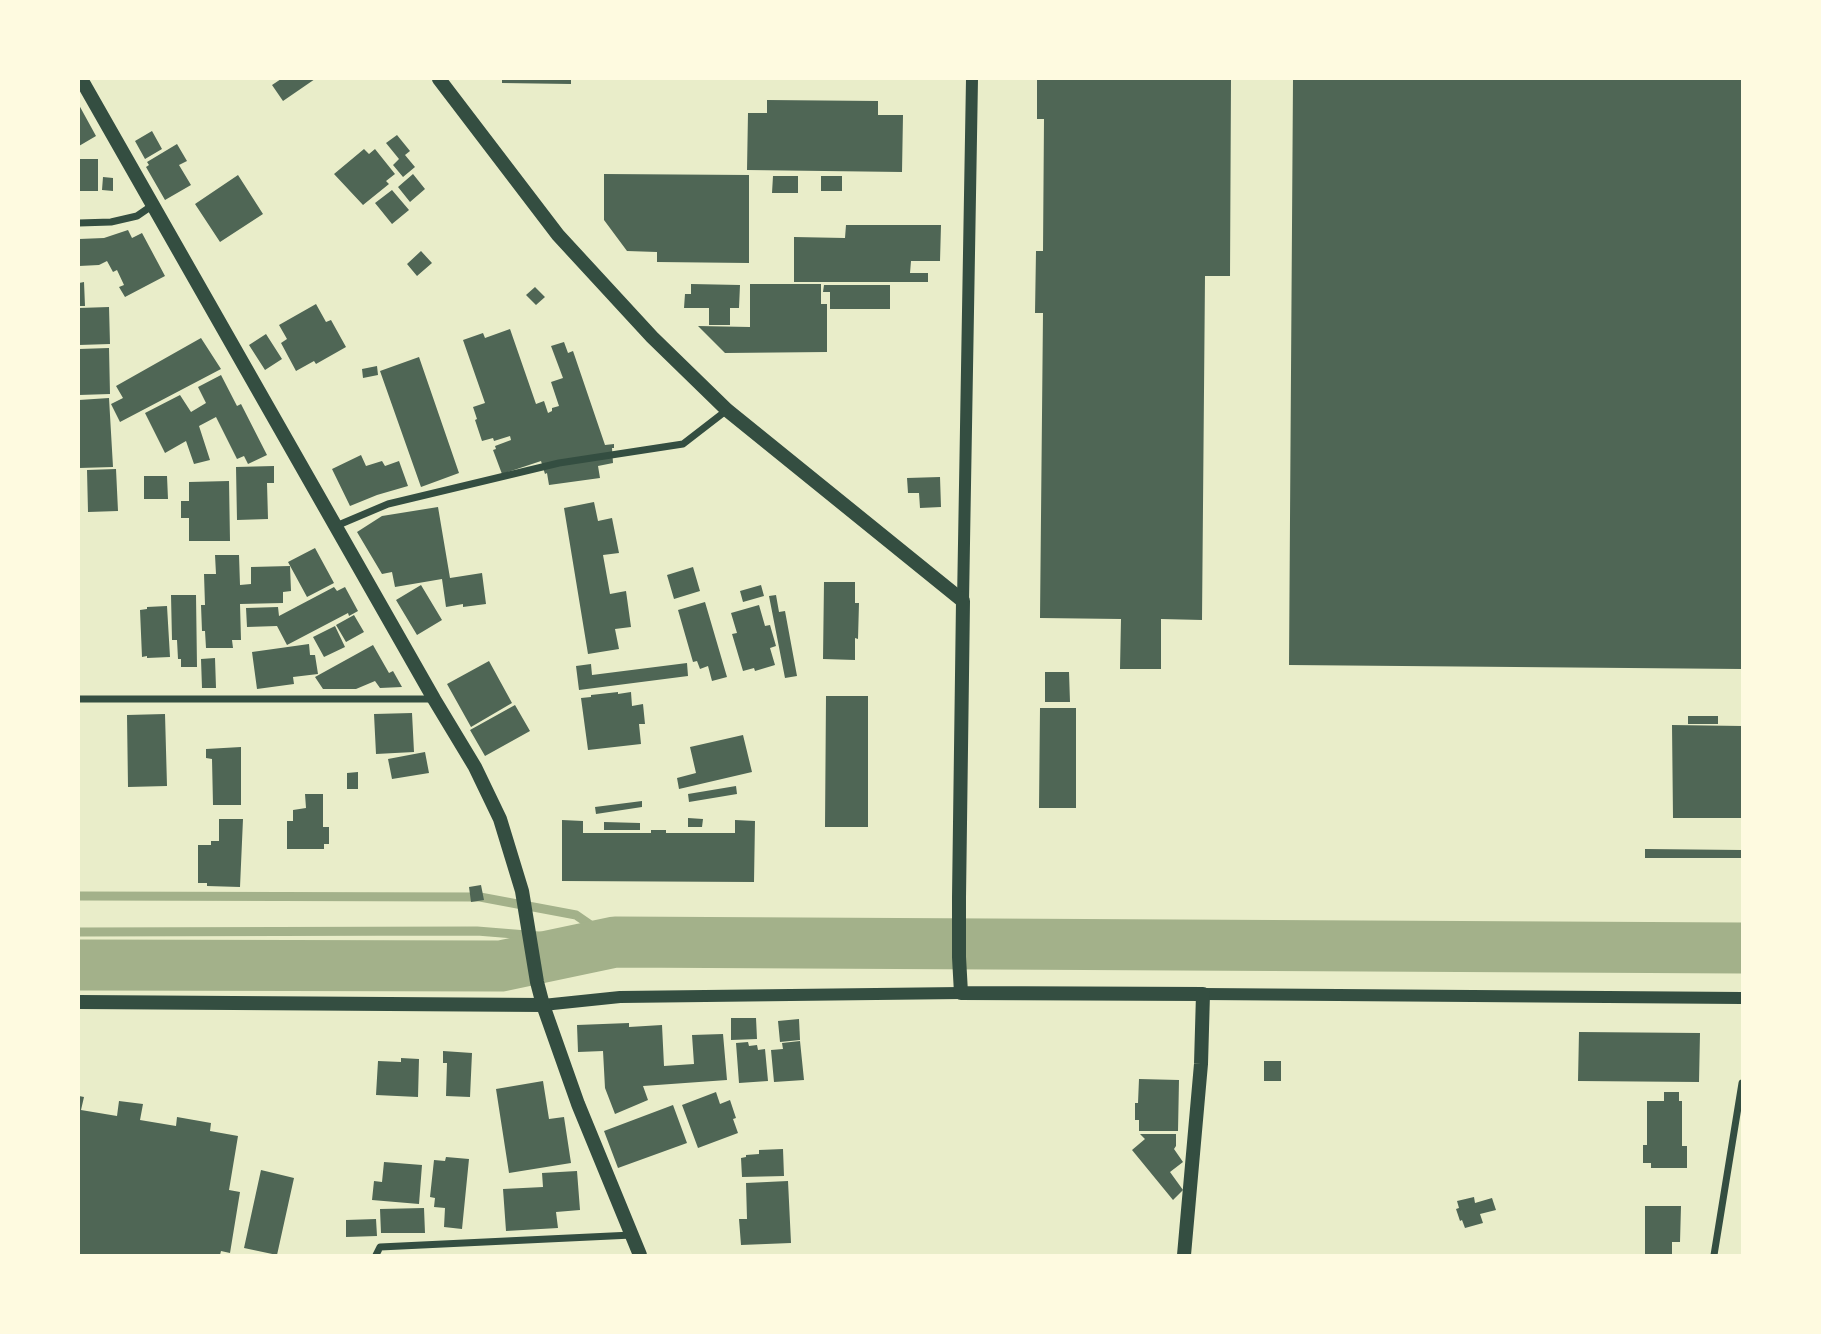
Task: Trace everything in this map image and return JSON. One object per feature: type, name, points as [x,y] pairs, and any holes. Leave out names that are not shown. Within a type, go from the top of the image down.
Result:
[{"type":"main road","points":[[81,79],[475,767],[500,819],[522,891],[537,982],[544,1005],[578,1104],[640,1255]]},
{"type":"main road","points":[[439,79],[558,235],[652,337],[727,410],[963,601],[959,897],[961,993],[1203,994],[1201,1063],[1184,1255]]},
{"type":"main road","points":[[79,1002],[544,1005]]},
{"type":"street","points":[[963,601],[972,79]]},
{"type":"street","points":[[79,223],[111,222],[137,216],[153,205]]},
{"type":"street","points":[[336,526],[388,504],[559,463],[682,444],[727,410]]},
{"type":"street","points":[[79,699],[434,699]]},
{"type":"street","points":[[544,1005],[620,997],[961,993]]},
{"type":"street","points":[[1203,994],[1742,998]]},
{"type":"street","points":[[1714,1255],[1742,1083]]},
{"type":"street","points":[[376,1255],[380,1247],[633,1236]]},
{"type":"building","points":[[281,79],[315,79],[283,101],[272,85]]},
{"type":"building","points":[[502,79],[571,79],[571,84],[502,83]]},
{"type":"building","points":[[1037,79],[1231,79],[1230,276],[1205,276],[1202,620],[1161,619],[1161,669],[1120,669],[1121,619],[1040,618],[1043,313],[1035,313],[1036,251],[1043,251],[1044,119],[1037,119]]},
{"type":"building","points":[[1293,79],[1742,79],[1742,669],[1289,665]]},
{"type":"building","points":[[767,100],[878,101],[878,115],[903,115],[902,172],[747,170],[748,113],[767,113]]},
{"type":"building","points":[[79,105],[96,136],[79,146]]},
{"type":"building","points":[[152,131],[162,149],[145,159],[135,141]]},
{"type":"building","points":[[397,135],[410,151],[405,155],[415,167],[403,177],[393,165],[399,159],[386,143]]},
{"type":"building","points":[[177,144],[187,161],[179,165],[191,185],[165,200],[146,167],[149,165],[147,162]]},
{"type":"building","points":[[364,149],[369,154],[375,149],[395,174],[386,181],[389,184],[363,205],[334,174]]},
{"type":"building","points":[[79,159],[98,159],[98,191],[79,191]]},
{"type":"building","points":[[413,174],[425,189],[410,202],[398,187]]},
{"type":"building","points":[[604,174],[749,175],[749,263],[657,262],[657,252],[627,251],[604,220]]},
{"type":"building","points":[[238,175],[263,214],[220,242],[195,204]]},
{"type":"building","points":[[773,176],[798,176],[798,193],[772,193]]},
{"type":"building","points":[[821,176],[842,176],[842,191],[821,191]]},
{"type":"building","points":[[103,177],[113,178],[113,191],[102,190]]},
{"type":"building","points":[[392,190],[409,210],[392,224],[375,203]]},
{"type":"building","points":[[846,225],[941,225],[940,261],[911,261],[910,273],[928,273],[928,282],[794,282],[794,237],[845,238]]},
{"type":"building","points":[[128,230],[132,238],[142,233],[165,276],[125,297],[119,287],[124,285],[117,270],[113,272],[107,261],[99,265],[79,266],[79,239],[104,238]]},
{"type":"building","points":[[421,251],[432,263],[417,276],[407,264]]},
{"type":"building","points":[[84,282],[85,306],[79,306],[79,283]]},
{"type":"building","points":[[691,284],[740,285],[739,308],[730,308],[730,325],[709,325],[709,308],[684,308],[685,294],[691,294]]},
{"type":"building","points":[[750,284],[821,284],[821,304],[827,304],[827,352],[725,353],[698,326],[750,327]]},
{"type":"building","points":[[824,285],[890,285],[890,309],[830,309],[830,292],[823,292]]},
{"type":"building","points":[[535,287],[545,297],[536,305],[526,295]]},
{"type":"building","points":[[316,304],[326,322],[331,320],[346,347],[316,364],[314,361],[296,371],[281,343],[287,339],[279,325]]},
{"type":"building","points":[[109,307],[110,344],[79,345],[79,308]]},
{"type":"building","points":[[510,329],[536,404],[544,401],[548,413],[559,406],[551,382],[563,378],[551,346],[564,342],[568,353],[573,351],[605,445],[614,444],[613,463],[598,466],[600,478],[549,485],[541,461],[502,474],[493,450],[496,449],[495,446],[511,440],[510,436],[494,441],[493,438],[482,441],[473,407],[485,403],[463,340],[483,333],[485,338]]},
{"type":"building","points":[[266,334],[282,359],[265,370],[249,345]]},
{"type":"building","points":[[201,338],[221,369],[120,422],[111,404],[123,398],[116,386]]},
{"type":"building","points":[[109,348],[110,394],[79,395],[79,349]]},
{"type":"building","points":[[419,357],[459,473],[421,487],[380,371]]},
{"type":"building","points":[[377,366],[378,375],[363,378],[362,369]]},
{"type":"building","points":[[221,375],[237,406],[241,404],[267,455],[248,464],[244,456],[237,459],[216,417],[199,426],[210,460],[194,464],[186,441],[165,453],[145,413],[180,395],[191,412],[206,403],[198,387]]},
{"type":"building","points":[[109,398],[113,467],[79,468],[79,400]]},
{"type":"building","points":[[361,455],[366,466],[382,461],[385,466],[399,461],[408,486],[350,506],[332,469]]},
{"type":"building","points":[[274,466],[274,483],[267,483],[268,519],[237,520],[236,467]]},
{"type":"building","points":[[116,469],[118,511],[88,512],[87,470]]},
{"type":"building","points":[[144,476],[167,476],[168,499],[144,499]]},
{"type":"building","points":[[940,477],[941,507],[920,508],[919,493],[908,493],[907,478]]},
{"type":"building","points":[[229,481],[230,541],[189,541],[189,518],[181,518],[181,501],[189,501],[189,482]]},
{"type":"building","points":[[594,502],[598,521],[612,518],[619,553],[603,555],[610,594],[626,591],[631,627],[615,629],[619,649],[588,654],[564,508]]},
{"type":"building","points":[[438,507],[450,578],[482,573],[486,604],[446,607],[442,579],[395,587],[392,572],[382,574],[357,532],[382,516]]},
{"type":"building","points":[[315,548],[334,583],[307,597],[288,562]]},
{"type":"building","points":[[215,555],[239,555],[240,585],[251,584],[251,567],[290,566],[291,591],[283,592],[283,603],[240,604],[241,640],[232,640],[233,648],[206,648],[205,631],[202,631],[204,574],[216,574]]},
{"type":"building","points":[[693,567],[700,591],[674,599],[667,575]]},
{"type":"building","points":[[824,582],[855,582],[855,603],[859,603],[855,660],[823,659]]},
{"type":"building","points":[[421,585],[442,620],[417,635],[396,600]]},
{"type":"building","points":[[761,585],[764,596],[743,602],[740,591]]},
{"type":"building","points":[[334,587],[337,591],[345,587],[358,611],[349,616],[348,613],[287,645],[277,626],[247,627],[246,608],[278,607],[279,616]]},
{"type":"building","points":[[171,595],[196,595],[197,667],[181,667],[181,659],[178,659],[177,640],[172,640]]},
{"type":"building","points":[[776,595],[779,612],[785,611],[797,676],[785,678],[769,596]]},
{"type":"building","points":[[705,602],[727,677],[712,681],[708,666],[700,669],[697,661],[693,662],[678,610]]},
{"type":"building","points":[[759,605],[765,626],[770,625],[776,646],[770,648],[775,665],[755,671],[754,668],[743,671],[732,634],[737,633],[731,613]]},
{"type":"building","points":[[167,606],[170,657],[142,657],[140,610]]},
{"type":"building","points":[[354,615],[364,632],[346,642],[336,625]]},
{"type":"building","points":[[335,626],[345,647],[324,657],[313,637]]},
{"type":"building","points":[[309,644],[310,655],[315,655],[318,674],[293,677],[294,684],[257,689],[252,652]]},
{"type":"building","points":[[373,645],[389,673],[393,671],[402,687],[380,688],[375,681],[356,689],[323,689],[315,677]]},
{"type":"building","points":[[215,658],[216,688],[202,688],[201,659]]},
{"type":"building","points":[[489,661],[512,703],[471,727],[447,684]]},
{"type":"building","points":[[687,663],[688,676],[579,690],[576,666],[591,664],[592,675]]},
{"type":"building","points":[[1045,672],[1069,672],[1070,702],[1045,702]]},
{"type":"building","points":[[631,692],[632,706],[643,704],[645,724],[639,724],[641,744],[588,750],[581,698]]},
{"type":"building","points":[[826,696],[868,696],[868,827],[825,827]]},
{"type":"building","points":[[515,705],[530,731],[485,756],[470,730]]},
{"type":"building","points":[[1040,708],[1076,708],[1076,808],[1039,808]]},
{"type":"building","points":[[412,713],[414,752],[376,754],[374,714]]},
{"type":"building","points":[[165,714],[167,786],[128,787],[127,715]]},
{"type":"building","points":[[1688,716],[1718,716],[1718,724],[1688,724]]},
{"type":"building","points":[[1672,725],[1742,726],[1742,818],[1673,818]]},
{"type":"building","points":[[743,735],[752,772],[679,789],[677,778],[696,773],[690,747]]},
{"type":"building","points":[[241,747],[241,805],[213,805],[212,759],[206,758],[206,749]]},
{"type":"building","points":[[425,752],[429,773],[392,779],[388,759]]},
{"type":"building","points":[[358,772],[358,789],[347,789],[347,773]]},
{"type":"building","points":[[736,786],[737,794],[689,802],[688,794]]},
{"type":"building","points":[[305,794],[323,794],[323,827],[329,827],[329,844],[324,844],[324,849],[287,849],[287,821],[293,821],[293,810],[306,808]]},
{"type":"building","points":[[642,801],[642,807],[596,814],[595,807]]},
{"type":"building","points":[[688,818],[703,819],[702,827],[688,827]]},
{"type":"building","points":[[219,819],[243,819],[240,887],[207,886],[207,883],[198,883],[198,845],[211,845],[211,841],[219,841]]},
{"type":"building","points":[[562,820],[583,821],[583,833],[651,833],[651,830],[666,830],[666,833],[735,833],[735,820],[755,821],[754,882],[562,881]]},
{"type":"building","points":[[604,822],[640,823],[640,830],[604,830]]},
{"type":"building","points":[[1645,849],[1742,850],[1742,858],[1645,858]]},
{"type":"building","points":[[481,885],[484,900],[471,902],[469,887]]},
{"type":"building","points":[[731,1018],[756,1018],[757,1039],[731,1040]]},
{"type":"building","points":[[799,1019],[800,1040],[780,1042],[778,1021]]},
{"type":"building","points":[[629,1023],[629,1027],[662,1025],[664,1066],[694,1064],[692,1035],[723,1034],[727,1080],[643,1086],[648,1100],[615,1114],[605,1088],[603,1051],[578,1052],[577,1025]]},
{"type":"building","points":[[1579,1032],[1700,1033],[1699,1082],[1578,1081]]},
{"type":"building","points":[[800,1041],[804,1080],[774,1082],[771,1050],[783,1049],[782,1043]]},
{"type":"building","points":[[748,1042],[749,1046],[757,1045],[758,1050],[765,1049],[768,1081],[739,1083],[736,1043]]},
{"type":"building","points":[[443,1051],[472,1053],[470,1097],[446,1096],[447,1063],[443,1063]]},
{"type":"building","points":[[401,1058],[419,1059],[418,1097],[376,1095],[378,1061],[401,1062]]},
{"type":"building","points":[[1264,1061],[1281,1061],[1281,1081],[1264,1081]]},
{"type":"building","points":[[1139,1079],[1179,1080],[1178,1131],[1139,1131],[1139,1120],[1135,1120],[1135,1103],[1138,1103]]},
{"type":"building","points":[[543,1081],[549,1119],[564,1117],[571,1163],[509,1173],[496,1089]]},
{"type":"building","points":[[716,1092],[720,1104],[730,1100],[738,1133],[698,1148],[682,1105]]},
{"type":"building","points":[[1664,1092],[1679,1092],[1679,1101],[1682,1101],[1682,1146],[1687,1146],[1687,1168],[1651,1168],[1651,1163],[1643,1163],[1643,1145],[1647,1145],[1647,1101],[1664,1101]]},
{"type":"building","points":[[79,1096],[84,1097],[81,1110],[117,1116],[119,1101],[143,1104],[140,1120],[176,1126],[177,1117],[211,1123],[210,1131],[238,1136],[229,1190],[240,1192],[230,1253],[221,1251],[220,1255],[79,1255]]},
{"type":"building","points":[[673,1105],[687,1143],[618,1168],[604,1131]]},
{"type":"building","points":[[1140,1134],[1176,1134],[1174,1149],[1183,1162],[1170,1172],[1183,1190],[1173,1200],[1132,1150],[1145,1139]]},
{"type":"building","points":[[783,1149],[784,1176],[742,1177],[741,1158],[759,1154],[759,1150]]},
{"type":"building","points":[[446,1157],[469,1159],[462,1229],[444,1227],[445,1208],[434,1207],[435,1198],[430,1197],[434,1160],[445,1161]]},
{"type":"building","points":[[384,1162],[422,1165],[419,1204],[372,1200],[374,1181],[382,1182]]},
{"type":"building","points":[[261,1170],[294,1178],[277,1255],[244,1248]]},
{"type":"building","points":[[577,1171],[580,1210],[556,1212],[558,1228],[506,1231],[503,1189],[543,1187],[542,1173]]},
{"type":"building","points":[[788,1181],[791,1243],[741,1245],[739,1219],[747,1219],[746,1183]]},
{"type":"building","points":[[1474,1197],[1475,1203],[1492,1198],[1496,1210],[1480,1214],[1483,1223],[1465,1228],[1456,1209],[1459,1208],[1457,1201]]},
{"type":"building","points":[[1645,1206],[1681,1206],[1680,1242],[1672,1242],[1672,1255],[1645,1255]]},
{"type":"building","points":[[424,1208],[425,1233],[381,1233],[380,1209]]},
{"type":"building","points":[[376,1219],[377,1236],[346,1237],[346,1220]]},
{"type":"waterway","points":[[79,896],[480,897],[576,915],[615,942]]},
{"type":"waterway","points":[[79,932],[477,931],[613,942]]},
{"type":"waterway","points":[[79,965],[501,966],[615,942],[1742,948]]}]
